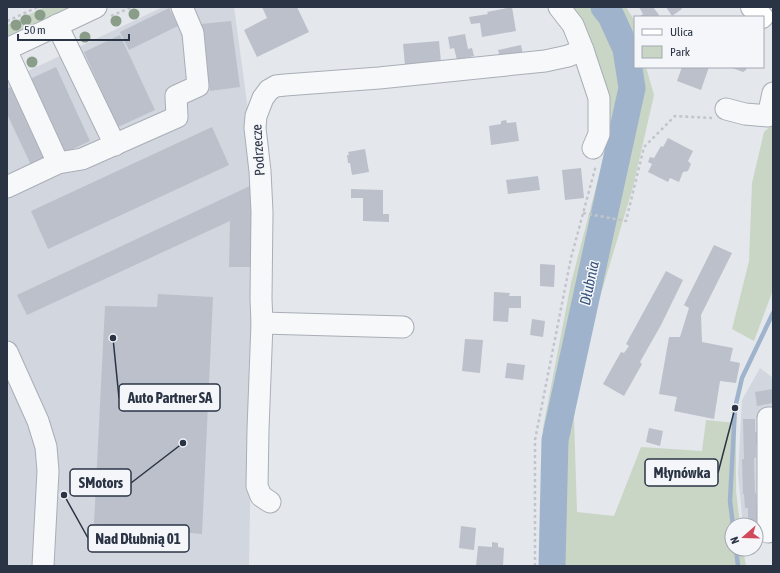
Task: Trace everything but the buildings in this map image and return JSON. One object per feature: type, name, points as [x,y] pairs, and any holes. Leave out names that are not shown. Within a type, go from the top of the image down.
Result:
[{"type":"main road","points":[[752,7],[762,16]]},
{"type":"main road","points":[[764,18],[773,26]]},
{"type":"street","points":[[7,49],[96,7]]},
{"type":"street","points":[[7,187],[58,163],[82,160],[177,117],[176,96],[198,86],[193,33],[182,7]]},
{"type":"street","points":[[559,7],[573,25],[599,98],[599,134],[593,148]]},
{"type":"street","points":[[57,26],[115,145]]},
{"type":"street","name":"Podrzecze","points":[[270,502],[261,496],[257,486],[262,323],[260,299],[260,178],[255,128],[256,116],[263,98],[269,90],[276,86],[379,78],[545,61],[568,56],[583,50]]},
{"type":"street","points":[[7,52],[58,163]]},
{"type":"street","points":[[721,114],[768,116],[773,93]]},
{"type":"street","points":[[262,323],[402,327]]},
{"type":"street","points":[[7,352],[38,421],[46,447],[47,477],[43,566]]},
{"type":"street","points":[[768,532],[768,418],[773,418]]},
{"type":"path","points":[[7,22],[38,7]]},
{"type":"path","points":[[583,213],[626,220],[644,147],[675,116],[721,114]]},
{"type":"path","points":[[535,566],[535,440],[570,258],[596,165],[597,159],[593,148]]},
{"type":"shaded area","points":[[163,7],[234,7],[256,169],[249,566],[7,566],[7,81]]},
{"type":"shaded area","points":[[760,368],[773,378],[773,539],[764,540],[764,517],[742,517],[738,474],[742,400]]},
{"type":"green space","points":[[45,7],[70,7],[7,36],[7,25]]},
{"type":"green space","points":[[568,7],[626,7],[634,22],[634,68],[646,68],[654,95],[633,187],[582,357],[574,417],[577,512],[614,516],[641,447],[702,451],[706,420],[736,423],[736,491],[739,517],[724,517],[724,557],[744,557],[746,566],[541,566],[543,428],[571,283],[608,141],[610,105],[579,20]]},
{"type":"green space","points":[[773,124],[773,290],[754,341],[732,329],[749,261],[752,183],[764,132]]},
{"type":"waterway","name":"Dłubnia","points":[[552,566],[555,440],[632,88],[626,49],[611,16],[604,7]]},
{"type":"waterway","points":[[732,517],[730,501],[735,408],[742,378],[773,313]]},
{"type":"waterway","points":[[737,557],[738,566]]},
{"type":"place","name":"Auto Partner SA","points":[[113,338]]},
{"type":"place","name":"Młynówka","points":[[735,408]]},
{"type":"place","name":"SMotors","points":[[183,443]]},
{"type":"place","name":"Nad Dłubnią 01","points":[[64,495]]}]
